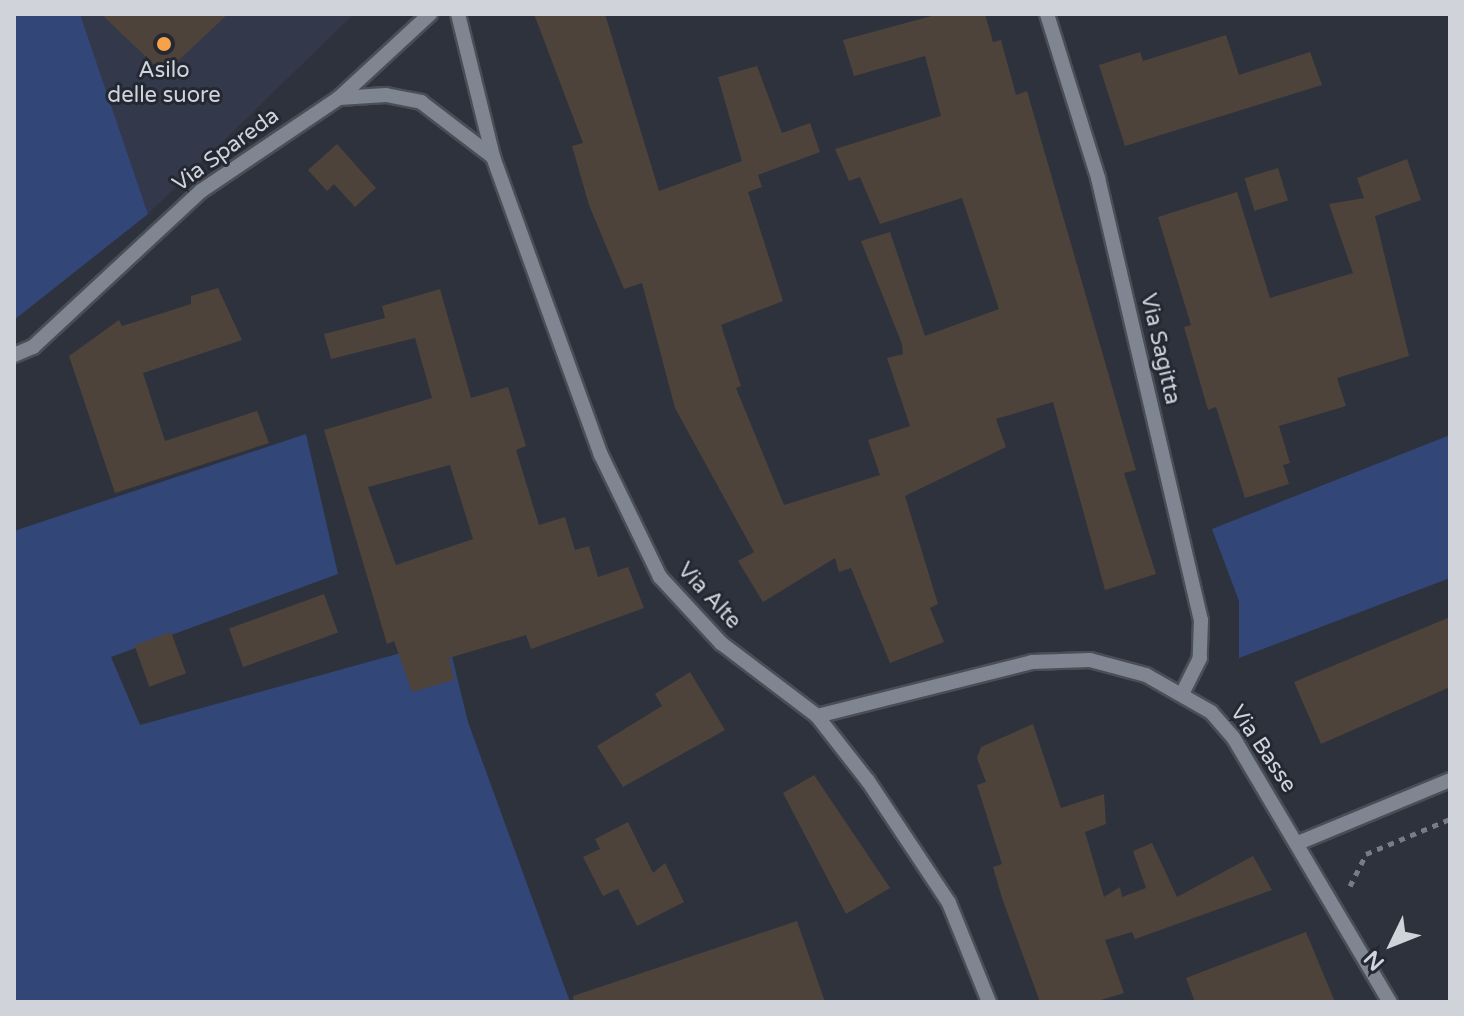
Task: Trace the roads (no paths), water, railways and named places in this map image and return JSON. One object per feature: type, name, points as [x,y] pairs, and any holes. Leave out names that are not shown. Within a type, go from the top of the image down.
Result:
[{"type":"street","name":"Via Spareda","points":[[14,355],[33,347],[201,191],[339,98],[430,14]]},
{"type":"street","name":"Via Alte","points":[[458,14],[493,157],[601,455],[660,577],[721,643],[817,716],[949,903],[989,1002]]},
{"type":"street","name":"Via Sagitta","points":[[1047,14],[1098,178],[1201,620],[1200,658],[1182,694]]},
{"type":"street","points":[[339,98],[386,95],[421,102],[493,157]]},
{"type":"street","name":"Via Basse","points":[[817,716],[1032,662],[1090,660],[1146,675],[1211,712],[1233,737],[1390,1002]]},
{"type":"street","points":[[1298,843],[1450,780]]},
{"type":"place","name":"Asilo delle suore","points":[[164,44]]}]
